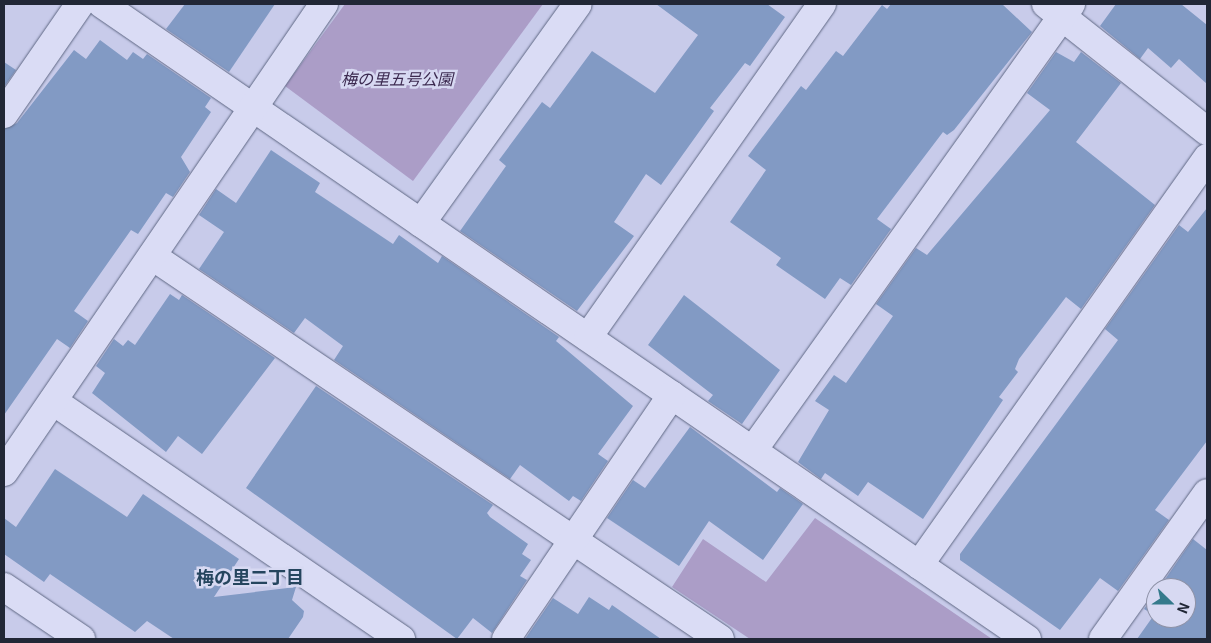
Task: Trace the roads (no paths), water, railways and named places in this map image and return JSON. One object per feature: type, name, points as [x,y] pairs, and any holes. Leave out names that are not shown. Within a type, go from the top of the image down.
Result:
[{"type":"street","points":[[4,114],[80,4]]},
{"type":"street","points":[[102,4],[1027,639]]},
{"type":"street","points":[[4,472],[324,4]]},
{"type":"street","points":[[421,223],[578,4]]},
{"type":"street","points":[[588,337],[822,4]]},
{"type":"street","points":[[753,450],[1059,8],[1207,131]]},
{"type":"street","points":[[919,565],[1207,158]]},
{"type":"street","points":[[152,256],[720,639]]},
{"type":"street","points":[[506,639],[672,395]]},
{"type":"street","points":[[53,401],[401,639]]},
{"type":"street","points":[[1103,639],[1207,493]]},
{"type":"street","points":[[4,587],[81,639]]},
{"type":"district","name":"梅の里二丁目","points":[[250,576]]},
{"type":"park label","name":"梅の里五号公園","points":[[397,78]]}]
